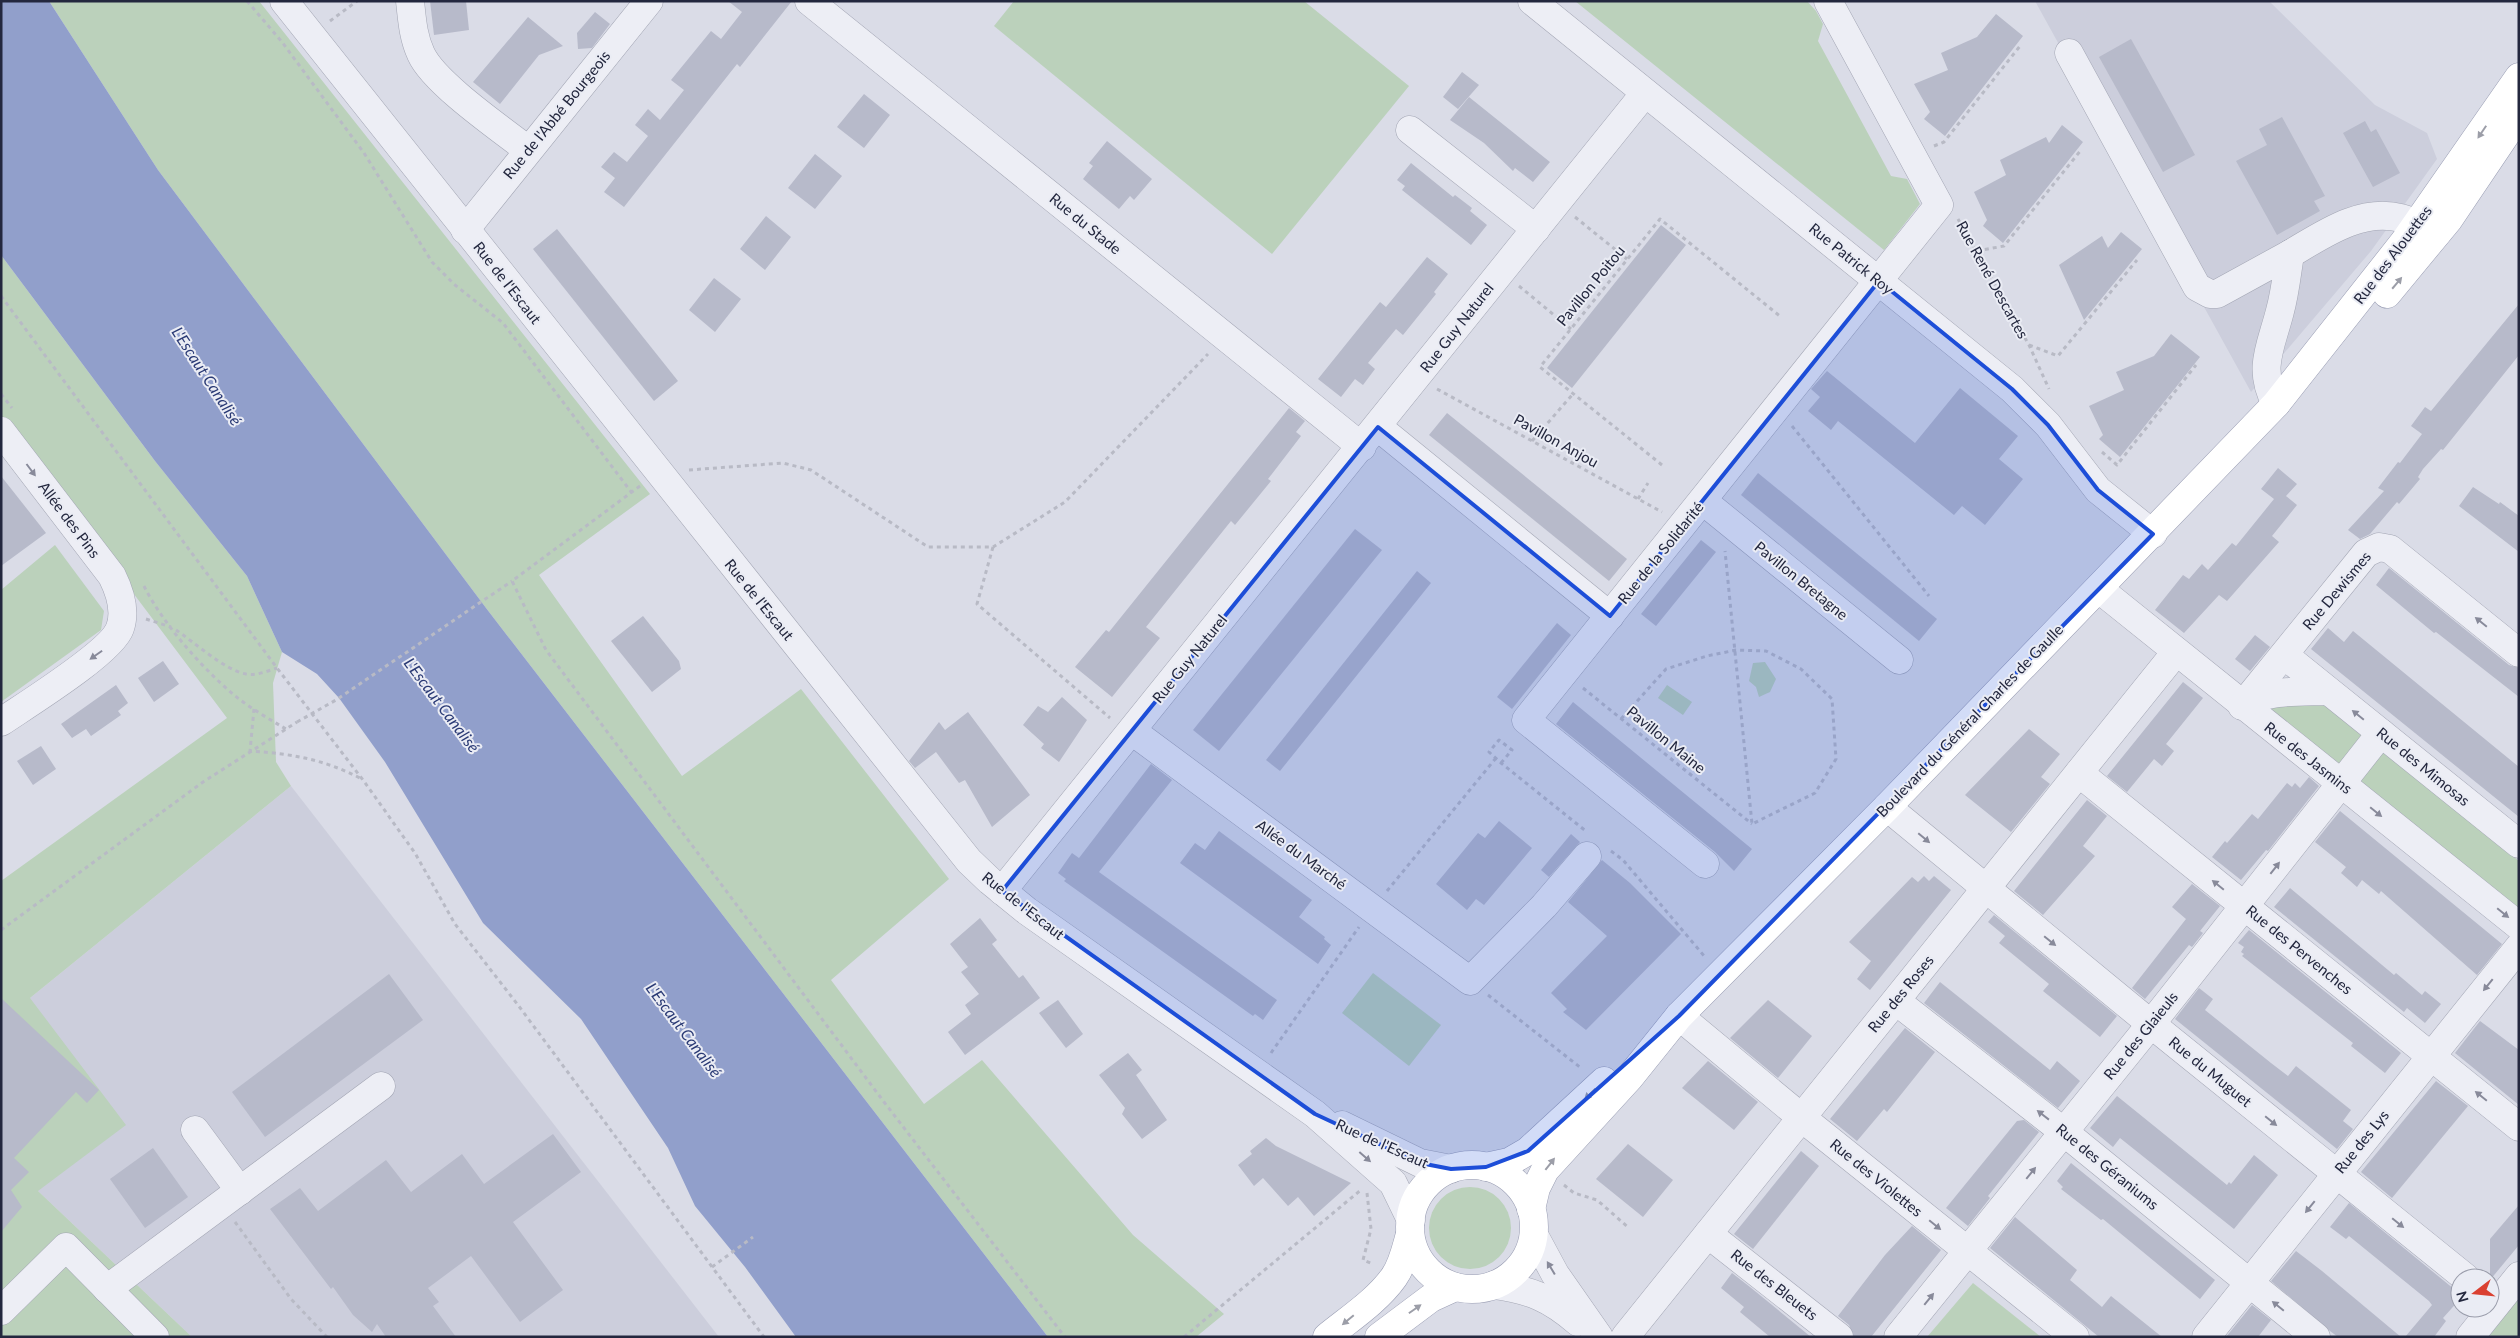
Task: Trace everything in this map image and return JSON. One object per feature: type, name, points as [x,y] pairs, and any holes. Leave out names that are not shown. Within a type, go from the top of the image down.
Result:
[{"type":"main road","name":"Rue des Alouettes","points":[[2258,424],[2427,229],[2514,108],[2519,77]]},
{"type":"main road","name":"Boulevard du Général Charles de Gaulle","points":[[1486,1167],[1509,1162],[1528,1151],[1601,1084],[1680,1016],[1887,807],[2258,424]]},
{"type":"main road","name":"Boulevard du Général Charles de Gaulle","points":[[1532,1222],[1536,1188],[1545,1170],[1630,1077],[1680,1016]]},
{"type":"main road","points":[[1327,1337],[1394,1278],[1404,1258],[1415,1203],[1423,1189],[1436,1177],[1451,1169],[1472,1165],[1486,1167],[1504,1174],[1518,1185],[1532,1222],[1528,1253],[1518,1269],[1494,1285],[1471,1290],[1455,1287],[1438,1280],[1425,1267],[1415,1252],[1411,1227]]},
{"type":"main road","points":[[1379,1337],[1425,1302],[1455,1287]]},
{"type":"street","name":"Rue de l'Escaut","points":[[284,1],[957,848],[978,871],[1002,891],[1315,1114],[1393,1183],[1411,1227]]},
{"type":"street","points":[[410,1],[417,45],[428,66],[443,82],[528,150]]},
{"type":"street","name":"Rue de l'Abbé Bourgeois","points":[[465,230],[648,1]]},
{"type":"street","name":"Rue du Stade","points":[[809,1],[1225,337],[1370,437]]},
{"type":"street","name":"Rue Patrick Roy","points":[[1532,1],[2026,402],[2048,425],[2098,490],[2153,534]]},
{"type":"street","points":[[1832,3],[1939,205]]},
{"type":"street","points":[[2069,53],[2197,287],[2210,294],[2217,294],[2329,231],[2366,217],[2389,216],[2427,229]]},
{"type":"street","name":"Rue Guy Naturel","points":[[1002,891],[1370,437],[1645,93]]},
{"type":"street","points":[[1410,130],[1536,229]]},
{"type":"street","name":"Rue de la Solidarité","points":[[1705,864],[1526,720],[1703,502],[1939,205]]},
{"type":"street","points":[[2276,404],[2267,383],[2265,372],[2268,352],[2280,310],[2290,254]]},
{"type":"street","name":"Allée des Pins","points":[[1,431],[112,576],[120,595],[122,616],[117,635],[103,650],[1,722]]},
{"type":"street","points":[[1370,437],[1610,616]]},
{"type":"street","name":"Pavillon Bretagne","points":[[1703,502],[1899,660]]},
{"type":"street","name":"Rue Dewismes","points":[[2242,706],[2366,553],[2373,548],[2384,546],[2390,549],[2519,653]]},
{"type":"street","name":"Rue des Jasmins","points":[[2099,589],[2242,706],[2519,926]]},
{"type":"street","name":"Rue des Roses","points":[[1625,1337],[2176,652]]},
{"type":"street","name":"Rue des Mimosas","points":[[2284,655],[2519,844]]},
{"type":"street","points":[[2242,706],[2256,697],[2272,693],[2328,691]]},
{"type":"street","name":"Allée du Marché","points":[[1132,731],[1470,981]]},
{"type":"street","name":"Rue des Glaieuls","points":[[1898,1337],[2151,1024],[2380,733]]},
{"type":"street","name":"Rue des Pervenches","points":[[2079,773],[2519,1127]]},
{"type":"street","name":"Rue du Muguet","points":[[1887,807],[2151,1024],[2454,1268]]},
{"type":"street","points":[[1470,981],[1544,906],[1587,856]]},
{"type":"street","name":"Rue des Lys","points":[[2206,1337],[2519,947]]},
{"type":"street","name":"Rue des Géraniums","points":[[1896,1001],[2064,1132],[2316,1337]]},
{"type":"street","name":"Rue des Violettes","points":[[1680,1016],[1802,1118],[2075,1337]]},
{"type":"street","points":[[108,1289],[381,1086]]},
{"type":"street","name":"Rue de l'Escaut","points":[[1315,1114],[1369,1136],[1420,1164],[1451,1169]]},
{"type":"street","points":[[195,1130],[231,1197]]},
{"type":"street","points":[[1532,1222],[1555,1274],[1598,1337]]},
{"type":"street","name":"Rue des Bleuets","points":[[1708,1234],[1839,1337]]},
{"type":"street","points":[[1,1311],[66,1247],[155,1337]]},
{"type":"street","points":[[2500,1294],[2519,1276]]},
{"type":"street","points":[[1494,1285],[1523,1290],[1546,1298],[1598,1337]]},
{"type":"street","points":[[2470,1337],[2482,1318]]},
{"type":"path","points":[[1,930],[203,782],[250,751],[344,695],[512,581],[632,493],[503,323],[456,285],[432,262],[364,153],[282,42],[247,1]]},
{"type":"path","points":[[311,35],[357,1]]},
{"type":"path","points":[[1912,154],[1944,142],[2020,46]]},
{"type":"path","points":[[1977,251],[2004,246],[2081,150]]},
{"type":"path","points":[[1558,202],[1627,259]]},
{"type":"path","name":"Rue René Descartes","points":[[1939,205],[1952,209],[1977,251],[2029,345],[2052,396]]},
{"type":"path","name":"Pavillon Poitou","points":[[1573,394],[1540,367],[1660,219],[1781,317]]},
{"type":"path","points":[[2029,345],[2058,356],[2138,260]]},
{"type":"path","points":[[1502,272],[1571,329]]},
{"type":"path","points":[[1,296],[277,668],[363,780],[415,853],[455,924],[518,1005],[764,1337]]},
{"type":"path","points":[[658,473],[783,463],[811,470],[928,547],[993,547],[1065,502],[1225,337]]},
{"type":"path","points":[[2095,447],[2117,465],[2196,366]]},
{"type":"path","name":"Pavillon Anjou","points":[[1417,378],[1684,524]]},
{"type":"path","points":[[1532,441],[1573,394],[1662,466]]},
{"type":"path","points":[[1777,408],[1929,596]]},
{"type":"path","points":[[1638,498],[1648,483]]},
{"type":"path","points":[[993,547],[977,604],[1107,715],[1132,731]]},
{"type":"path","points":[[1621,719],[1666,669],[1707,656],[1736,650],[1766,651],[1801,669],[1832,699],[1836,759],[1814,793],[1752,824],[1736,650],[1725,547]]},
{"type":"path","points":[[512,581],[546,650],[561,673],[884,1102],[1064,1337]]},
{"type":"path","points":[[277,668],[244,674],[231,668],[172,628],[206,668],[235,696],[286,729]]},
{"type":"path","name":"Pavillon Maine","points":[[1565,673],[1752,824]]},
{"type":"path","points":[[250,751],[254,709]]},
{"type":"path","points":[[1492,749],[1499,740],[1507,744],[1512,750],[1502,763]]},
{"type":"path","points":[[250,751],[294,754],[311,758],[330,763],[363,780]]},
{"type":"path","points":[[1487,768],[1496,758]]},
{"type":"path","points":[[1470,981],[1601,1084]]},
{"type":"path","points":[[1560,1182],[1574,1193],[1597,1200],[1629,1228]]},
{"type":"path","points":[[1184,1337],[1366,1186],[1371,1229],[1363,1260]]},
{"type":"path","points":[[231,1197],[291,1299],[326,1337]]},
{"type":"path","points":[[712,1267],[753,1237]]},
{"type":"highlighted area","points":[[1879,281],[2012,389],[2048,425],[2098,490],[2153,534],[1679,1016],[1528,1151],[1486,1167],[1451,1169],[1420,1163],[1315,1114],[1002,891],[1378,427],[1610,616]]},
{"type":"shaded area","points":[[2035,1],[2269,1],[2375,105],[2427,133],[2437,159],[2371,251],[2251,392]]},
{"type":"shaded area","points":[[291,786],[719,1337],[192,1337],[38,1191],[30,998]]},
{"type":"green space","points":[[49,1],[259,1],[650,494],[539,575],[682,776],[801,689],[949,879],[831,980],[924,1104],[982,1060],[1133,1235],[1224,1314],[1196,1337],[1048,1337],[486,608],[158,170]]},
{"type":"green space","points":[[1014,1],[1304,1],[1409,86],[1272,254],[994,26]]},
{"type":"green space","points":[[1575,1],[1807,1],[1816,11],[1823,24],[1818,41],[1891,176],[1907,179],[1920,204],[1884,250]]},
{"type":"green space","points":[[1,255],[155,461],[247,576],[282,652],[273,683],[276,762],[291,786],[30,998],[126,1125],[38,1191],[192,1337],[1,1337],[1,881],[227,718],[1,417]]},
{"type":"green space","points":[[55,545],[104,611],[101,630],[1,702],[1,590]]},
{"type":"green space","points":[[1765,662],[1776,679],[1770,692],[1759,697],[1756,687],[1749,681],[1753,663]]},
{"type":"green space","points":[[1667,685],[1692,702],[1683,715],[1658,698]]},
{"type":"green space","points":[[2319,699],[2362,736],[2335,770],[2255,706]]},
{"type":"green space","points":[[2384,751],[2519,861],[2519,910],[2360,782]]},
{"type":"green space","points":[[1373,973],[1441,1025],[1409,1066],[1342,1013]]},
{"type":"green space","points":[[1470,1187],[1486,1190],[1499,1199],[1508,1212],[1511,1228],[1508,1244],[1499,1257],[1486,1266],[1470,1269],[1454,1266],[1441,1257],[1432,1244],[1429,1228],[1432,1212],[1441,1199],[1454,1190]]},
{"type":"green space","points":[[1973,1283],[2041,1337],[1927,1337]]},
{"type":"green space","points":[[2519,1290],[2519,1337],[2482,1337],[2497,1318],[2500,1318],[2500,1314]]},
{"type":"water","name":"L'Escaut Canalisé","points":[[1,1],[49,1],[158,170],[486,608],[1048,1337],[796,1337],[745,1267],[695,1206],[668,1148],[581,1019],[483,923],[385,762],[339,698],[317,674],[282,652],[247,576],[155,461],[1,255]]},
{"type":"building","points":[[430,1],[466,1],[469,30],[434,35]]},
{"type":"building","points":[[728,1],[792,1],[740,67],[737,64],[624,207],[604,192],[615,178],[601,167],[614,152],[627,162],[648,136],[635,125],[648,109],[660,120],[684,90],[671,80],[711,31],[721,39],[742,12]]},
{"type":"building","points":[[595,12],[610,24],[592,48],[578,49],[577,33]]},
{"type":"building","points":[[1996,14],[2023,36],[1945,136],[1924,119],[1930,112],[1914,84],[1948,70],[1941,53],[1977,37]]},
{"type":"building","points":[[528,17],[563,46],[539,55],[500,104],[473,82]]},
{"type":"building","points":[[2131,39],[2195,155],[2163,172],[2099,57]]},
{"type":"building","points":[[1462,72],[1479,85],[1458,109],[1443,97]]},
{"type":"building","points":[[864,94],[890,115],[864,148],[837,127]]},
{"type":"building","points":[[1469,97],[1550,162],[1533,182],[1515,168],[1513,171],[1484,143],[1450,120]]},
{"type":"building","points":[[2282,117],[2325,196],[2314,201],[2320,211],[2277,235],[2236,161],[2267,145],[2259,129]]},
{"type":"building","points":[[2365,121],[2371,132],[2376,129],[2400,173],[2373,187],[2343,133]]},
{"type":"building","points":[[2062,125],[2083,142],[2003,243],[1983,226],[1987,220],[1974,192],[2006,175],[2000,160],[2046,137],[2049,143]]},
{"type":"building","points":[[1107,141],[1152,179],[1134,200],[1130,196],[1119,209],[1083,179],[1093,166],[1089,163]]},
{"type":"building","points":[[815,154],[842,176],[815,209],[788,188]]},
{"type":"building","points":[[1411,163],[1453,197],[1455,195],[1472,208],[1470,211],[1487,225],[1471,245],[1402,190],[1405,186],[1397,180]]},
{"type":"building","points":[[766,216],[791,237],[765,270],[740,249]]},
{"type":"building","points":[[1661,225],[1686,245],[1572,388],[1547,368]]},
{"type":"building","points":[[557,229],[678,381],[654,401],[533,249]]},
{"type":"building","points":[[2121,232],[2142,249],[2084,320],[2059,265],[2102,236],[2108,248]]},
{"type":"building","points":[[1427,257],[1448,274],[1434,292],[1436,294],[1403,335],[1396,329],[1368,363],[1375,369],[1363,385],[1355,379],[1341,397],[1318,379],[1380,302],[1386,307]]},
{"type":"building","points":[[714,278],[741,299],[715,332],[689,310]]},
{"type":"building","points":[[2519,304],[2519,355],[2443,450],[2441,449],[2423,469],[2418,477],[2420,479],[2399,504],[2397,502],[2370,534],[2360,539],[2348,530],[2384,491],[2378,488],[2422,434],[2411,426],[2425,407],[2431,411]]},
{"type":"building","points":[[2171,334],[2200,357],[2120,457],[2099,439],[2103,435],[2089,406],[2124,390],[2116,372],[2154,356]]},
{"type":"building","points":[[1827,371],[1915,443],[1960,388],[2018,436],[1999,459],[2023,479],[1985,525],[1962,506],[1954,515],[1838,421],[1831,430],[1808,411],[1820,397],[1811,389]]},
{"type":"building","points":[[1289,408],[1305,421],[1296,432],[1301,436],[1268,479],[1271,481],[1235,525],[1231,521],[1146,627],[1160,638],[1112,697],[1075,667],[1106,630],[1109,632]]},
{"type":"building","points":[[1447,413],[1627,559],[1609,581],[1429,435]]},
{"type":"building","points":[[2278,468],[2297,484],[2286,496],[2297,505],[2272,536],[2279,542],[2227,601],[2219,595],[2184,633],[2155,610],[2183,575],[2189,579],[2202,564],[2208,570],[2232,543],[2236,546],[2274,499],[2261,489]]},
{"type":"building","points":[[1758,473],[1937,619],[1919,641],[1741,495]]},
{"type":"building","points":[[1,476],[46,533],[1,566]]},
{"type":"building","points":[[2473,487],[2499,504],[2500,502],[2519,516],[2519,552],[2459,506]]},
{"type":"building","points":[[1355,529],[1382,550],[1219,751],[1193,730]]},
{"type":"building","points":[[1701,540],[1716,552],[1656,626],[1641,614]]},
{"type":"building","points":[[2389,568],[2509,665],[2519,668],[2519,697],[2436,632],[2434,633],[2376,585]]},
{"type":"building","points":[[1417,571],[1431,583],[1280,771],[1266,760]]},
{"type":"building","points":[[643,616],[679,661],[681,669],[652,692],[611,641]]},
{"type":"building","points":[[1557,623],[1571,635],[1512,709],[1497,697]]},
{"type":"building","points":[[2328,628],[2344,642],[2353,631],[2519,767],[2519,817],[2311,649]]},
{"type":"building","points":[[2255,635],[2270,647],[2250,671],[2235,659]]},
{"type":"building","points":[[163,661],[179,684],[154,702],[138,678]]},
{"type":"building","points":[[2183,682],[2203,698],[2166,744],[2174,751],[2162,766],[2154,759],[2127,792],[2107,776]]},
{"type":"building","points":[[116,685],[128,703],[118,711],[121,715],[91,736],[86,729],[72,738],[61,724]]},
{"type":"building","points":[[1062,697],[1087,720],[1059,762],[1041,748],[1044,744],[1023,725],[1038,706],[1048,712]]},
{"type":"building","points":[[1573,702],[1752,849],[1734,871],[1715,852],[1556,724]]},
{"type":"building","points":[[968,712],[1030,795],[992,827],[965,780],[959,783],[936,752],[915,768],[909,761],[939,722],[945,730]]},
{"type":"building","points":[[2029,729],[2060,754],[2041,777],[2050,784],[2011,832],[1965,795]]},
{"type":"building","points":[[41,746],[56,769],[33,785],[17,761]]},
{"type":"building","points":[[1151,764],[1172,780],[1099,872],[1277,1000],[1263,1020],[1255,1014],[1253,1016],[1064,881],[1066,879],[1058,873],[1072,853],[1079,858]]},
{"type":"building","points":[[2309,777],[2319,786],[2268,851],[2266,850],[2241,880],[2212,857],[2252,814],[2258,819],[2287,783],[2292,787],[2295,783],[2300,788]]},
{"type":"building","points":[[2087,800],[2107,816],[2083,846],[2095,856],[2043,915],[2014,891]]},
{"type":"building","points":[[2340,811],[2502,944],[2477,975],[2381,891],[2379,894],[2362,880],[2357,887],[2341,873],[2346,867],[2315,842]]},
{"type":"building","points":[[1499,821],[1532,848],[1484,905],[1476,899],[1467,910],[1436,884],[1478,833],[1485,838]]},
{"type":"building","points":[[1219,831],[1312,900],[1299,917],[1325,937],[1324,939],[1331,945],[1318,964],[1180,863],[1195,843],[1205,850]]},
{"type":"building","points":[[1571,834],[1580,842],[1549,877],[1541,870]]},
{"type":"building","points":[[1602,860],[1630,883],[1681,934],[1586,1030],[1563,1012],[1567,1009],[1551,993],[1607,936],[1568,902]]},
{"type":"building","points":[[1924,876],[1929,881],[1934,876],[1951,890],[1870,990],[1857,979],[1871,961],[1849,942],[1912,877],[1918,882]]},
{"type":"building","points":[[2192,884],[2220,906],[2200,931],[2203,933],[2192,947],[2189,945],[2145,999],[2132,988],[2186,919],[2172,907]]},
{"type":"building","points":[[2290,888],[2394,975],[2396,973],[2422,995],[2425,991],[2441,1004],[2425,1023],[2407,1008],[2404,1012],[2274,907]]},
{"type":"building","points":[[1994,915],[2117,1016],[2100,1037],[2043,991],[2049,984],[1999,943],[2005,936],[1988,922]]},
{"type":"building","points":[[980,918],[997,940],[992,944],[1019,978],[1023,975],[1040,998],[965,1055],[948,1032],[971,1014],[965,1005],[979,994],[961,972],[968,967],[950,944]]},
{"type":"building","points":[[2249,930],[2401,1053],[2385,1073],[2351,1046],[2353,1043],[2242,956],[2244,954],[2241,952],[2244,947],[2238,943]]},
{"type":"building","points":[[389,974],[423,1020],[265,1137],[232,1092]]},
{"type":"building","points":[[1940,982],[2050,1070],[2057,1061],[2080,1081],[2058,1108],[1924,1003]]},
{"type":"building","points":[[2199,988],[2213,999],[2205,1010],[2271,1063],[2288,1076],[2296,1066],[2351,1110],[2343,1121],[2353,1129],[2337,1149],[2175,1019]]},
{"type":"building","points":[[1,998],[99,1090],[87,1103],[76,1092],[14,1158],[29,1172],[11,1190],[22,1207],[1,1232]]},
{"type":"building","points":[[1058,1000],[1083,1034],[1066,1048],[1039,1013]]},
{"type":"building","points":[[1768,1000],[1812,1036],[1778,1078],[1730,1038]]},
{"type":"building","points":[[2480,1021],[2519,1050],[2519,1105],[2455,1053]]},
{"type":"building","points":[[1905,1028],[1935,1052],[1887,1112],[1884,1109],[1857,1141],[1830,1119]]},
{"type":"building","points":[[1128,1053],[1142,1070],[1136,1075],[1167,1120],[1142,1139],[1122,1114],[1125,1108],[1099,1075]]},
{"type":"building","points":[[1708,1061],[1758,1102],[1734,1130],[1682,1088]]},
{"type":"building","points":[[2436,1081],[2468,1106],[2392,1198],[2361,1172]]},
{"type":"building","points":[[2117,1096],[2227,1185],[2229,1182],[2231,1184],[2254,1155],[2278,1175],[2234,1229],[2120,1138],[2113,1147],[2090,1128]]},
{"type":"building","points":[[2024,1120],[2039,1132],[1988,1196],[1990,1198],[1968,1226],[1946,1208],[2017,1121]]},
{"type":"building","points":[[553,1134],[581,1172],[513,1222],[563,1290],[520,1322],[471,1256],[428,1288],[439,1302],[433,1306],[456,1337],[386,1337],[377,1324],[372,1332],[353,1315],[333,1287],[331,1289],[270,1209],[300,1188],[318,1211],[386,1160],[411,1192],[462,1154],[484,1184]]},
{"type":"building","points":[[1266,1138],[1276,1146],[1351,1183],[1314,1216],[1298,1197],[1288,1206],[1263,1178],[1254,1186],[1238,1165],[1252,1154],[1250,1151]]},
{"type":"building","points":[[1628,1144],[1673,1180],[1643,1217],[1596,1179]]},
{"type":"building","points":[[153,1148],[188,1197],[145,1228],[110,1179]]},
{"type":"building","points":[[1801,1151],[1819,1166],[1753,1249],[1734,1234]]},
{"type":"building","points":[[2071,1163],[2215,1280],[2200,1299],[2103,1219],[2101,1220],[2061,1189],[2063,1187],[2057,1181]]},
{"type":"building","points":[[2349,1203],[2450,1286],[2450,1310],[2443,1318],[2446,1321],[2434,1337],[2405,1337],[2432,1305],[2429,1301],[2349,1236],[2346,1239],[2330,1227]]},
{"type":"building","points":[[2519,1205],[2519,1245],[2500,1268],[2490,1268],[2490,1239]]},
{"type":"building","points":[[2015,1217],[2077,1270],[2070,1280],[2102,1307],[2111,1296],[2162,1337],[2099,1337],[1990,1248]]},
{"type":"building","points":[[1912,1226],[1941,1250],[1871,1337],[1854,1337],[1849,1325],[1838,1316],[1885,1255]]},
{"type":"building","points":[[2296,1251],[2401,1337],[2338,1337],[2330,1331],[2271,1281]]},
{"type":"building","points":[[1732,1273],[1811,1337],[1770,1337],[1740,1312],[1744,1307],[1721,1288]]},
{"type":"building","points":[[2252,1305],[2271,1320],[2258,1337],[2226,1337]]}]
